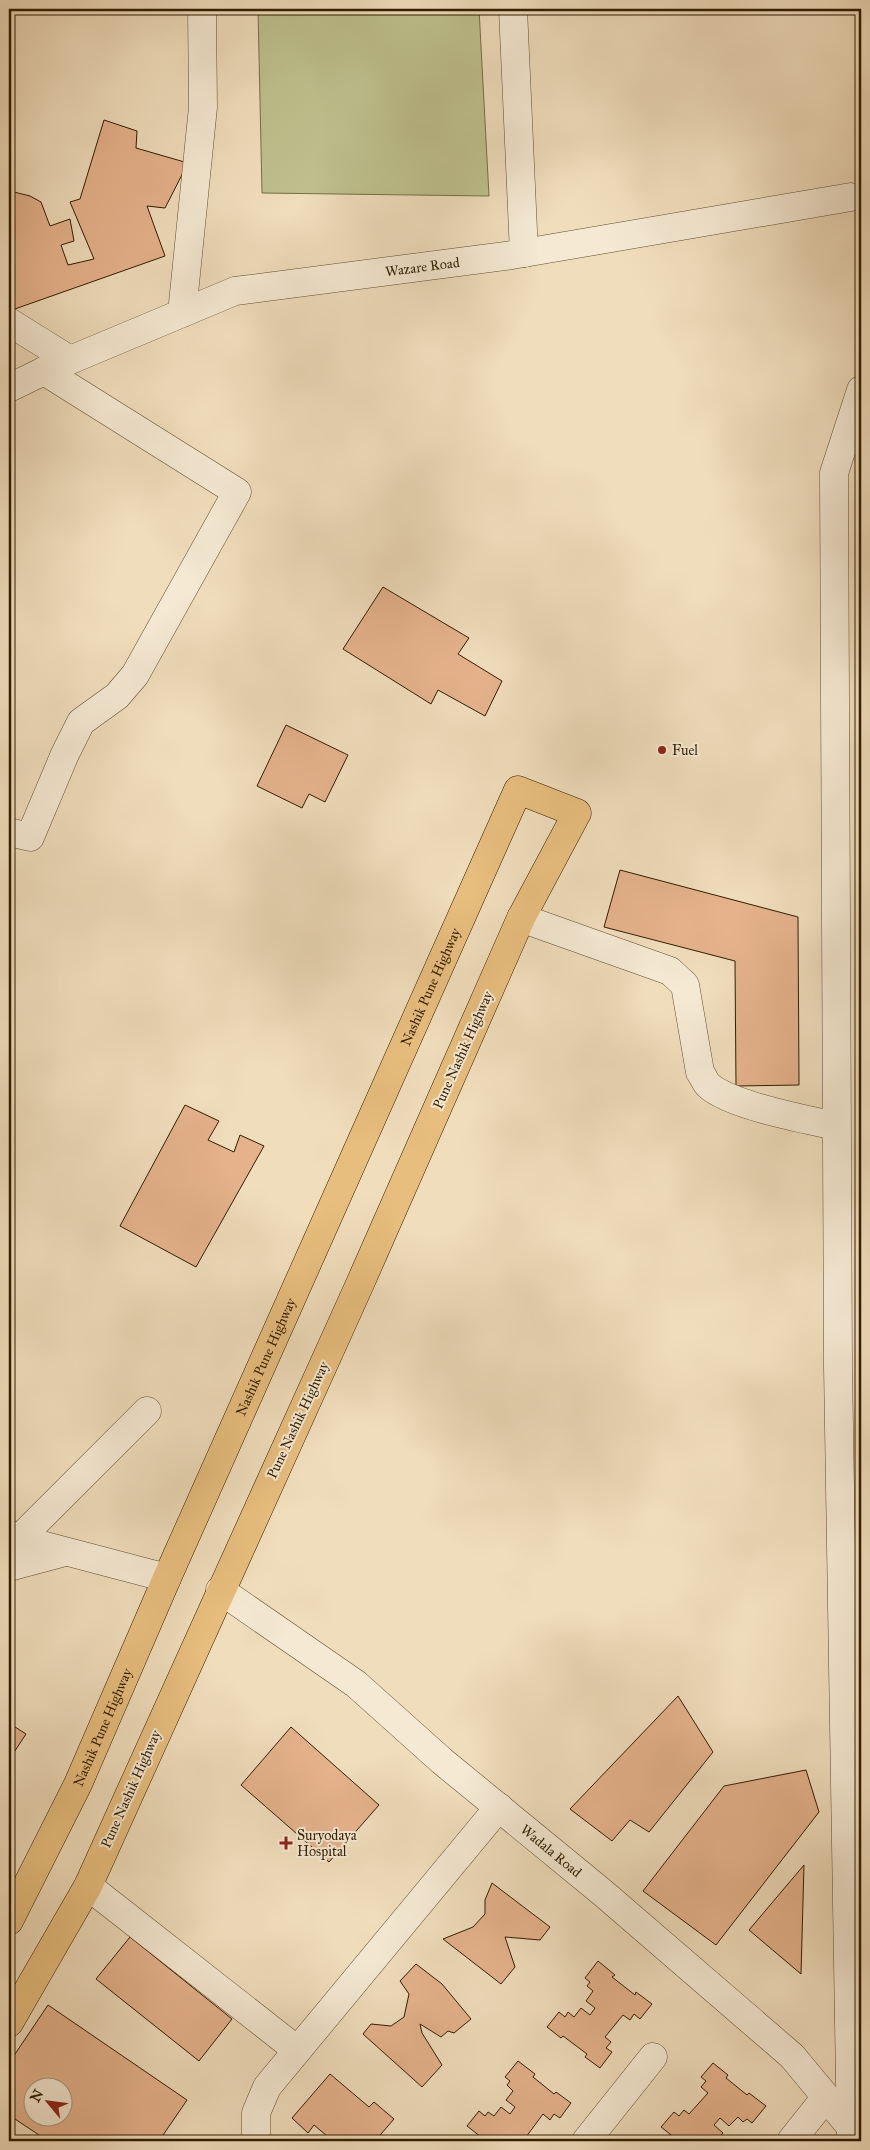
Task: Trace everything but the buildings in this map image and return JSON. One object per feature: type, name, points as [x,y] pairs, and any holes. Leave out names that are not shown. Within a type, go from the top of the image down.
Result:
[{"type":"highway","name":"Pune Nashik Highway","points":[[9,2023],[88,1886],[220,1590],[355,1295],[521,918],[577,813],[518,790]]},
{"type":"highway","name":"Nashik Pune Highway","points":[[9,1921],[78,1784],[167,1578],[518,790]]},
{"type":"street","points":[[182,313],[203,107],[202,9]]},
{"type":"street","points":[[513,9],[524,253]]},
{"type":"street","name":"Wazare Road","points":[[9,388],[44,371],[235,291],[524,253],[852,197]]},
{"type":"street","points":[[9,322],[70,360]]},
{"type":"street","points":[[9,832],[30,836],[65,754],[81,722],[117,696],[135,675],[237,492],[44,371]]},
{"type":"street","points":[[854,2134],[856,2091],[838,1367],[834,473],[861,390]]},
{"type":"street","points":[[521,918],[670,971],[685,985],[700,1072],[707,1085],[722,1095],[789,1116],[836,1126]]},
{"type":"street","points":[[14,1537],[147,1411]]},
{"type":"street","points":[[14,1537],[167,1578]]},
{"type":"street","points":[[9,1567],[68,1551]]},
{"type":"street","name":"Wadala Road","points":[[220,1590],[356,1684],[442,1760],[603,1893],[792,2056],[854,2134]]},
{"type":"street","points":[[256,2141],[256,2113],[267,2087],[499,1807]]},
{"type":"street","points":[[88,1886],[297,2050]]},
{"type":"street","points":[[792,2056],[856,2091]]},
{"type":"street","points":[[586,2141],[654,2057]]},
{"type":"street","points":[[791,2141],[826,2097]]},
{"type":"green space","points":[[258,9],[479,9],[489,196],[262,193]]},
{"type":"place","name":"Fuel","points":[[662,750]]},
{"type":"place","name":"Suryodaya Hospital","points":[[286,1843]]}]
